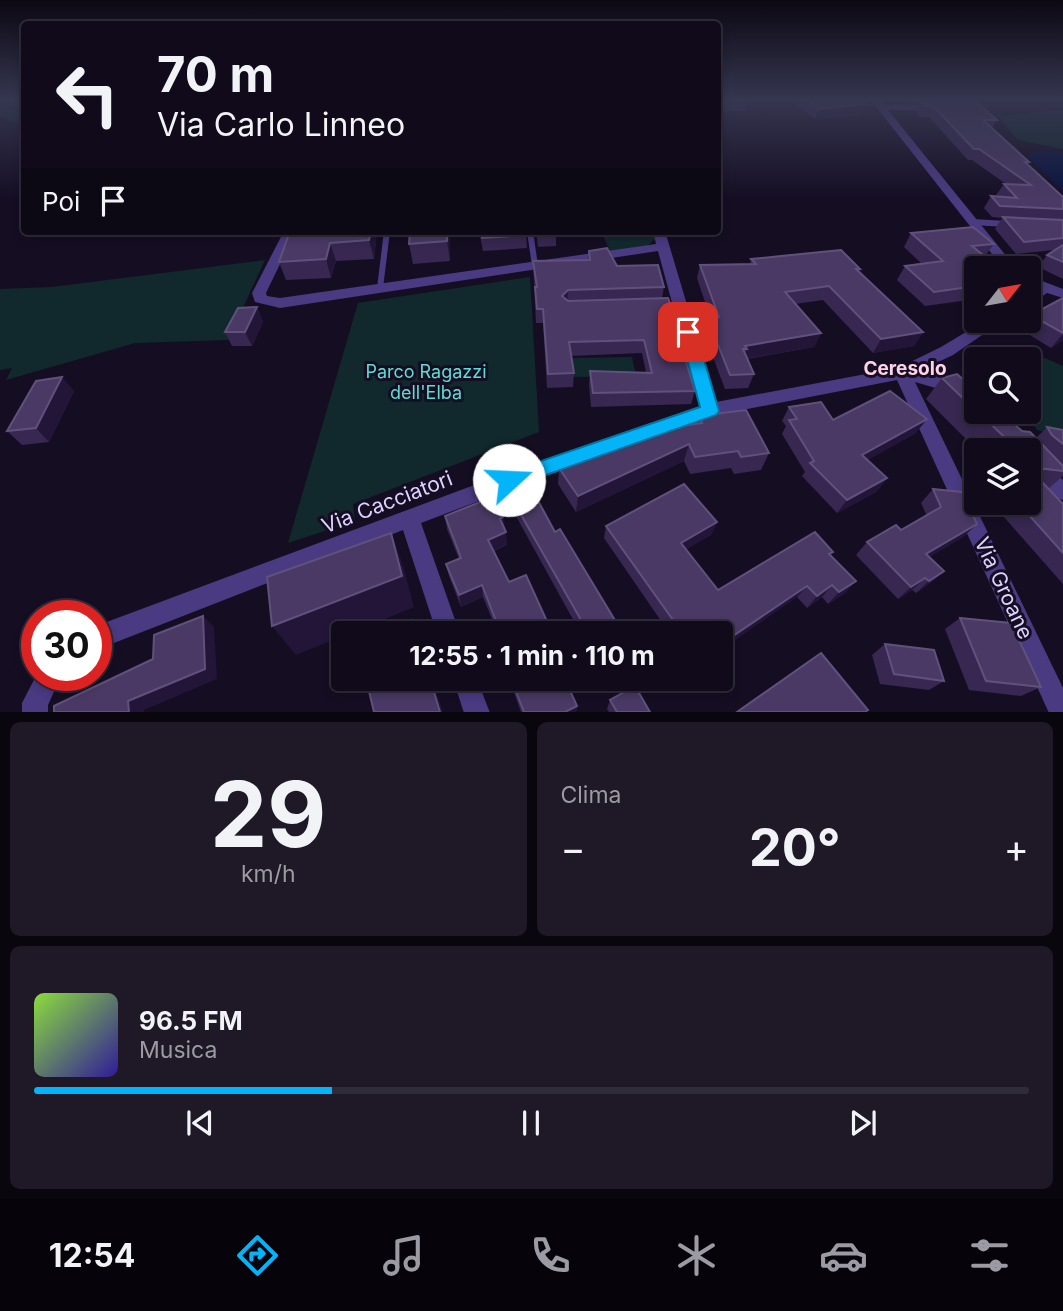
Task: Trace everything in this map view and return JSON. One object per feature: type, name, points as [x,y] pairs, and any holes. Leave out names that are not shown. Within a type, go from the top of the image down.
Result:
[{"type":"street","points":[[901,132],[1000,256]]},
{"type":"street","points":[[288,235],[259,293],[260,299],[279,303],[662,247]]},
{"type":"street","points":[[660,235],[674,306],[710,411]]},
{"type":"street","points":[[1041,285],[1063,294]]},
{"type":"street","points":[[901,373],[947,351],[976,333]]},
{"type":"street","points":[[901,373],[944,384],[964,401]]},
{"type":"street","name":"Via Cacciatori","points":[[112,632],[535,471],[710,411],[901,373]]},
{"type":"street","name":"Via Groane","points":[[901,373],[1062,712]]},
{"type":"street","points":[[1041,472],[1062,492]]},
{"type":"street","points":[[410,518],[445,621]]},
{"type":"street","points":[[34,712],[41,691]]},
{"type":"street","points":[[469,691],[477,712]]},
{"type":"lane","points":[[972,222],[1011,224]]},
{"type":"lane","points":[[380,288],[387,235]]},
{"type":"lane","points":[[531,235],[536,267]]},
{"type":"green space","points":[[1012,132],[1063,132],[1063,149],[1018,140]]},
{"type":"green space","points":[[603,235],[654,235],[655,239],[646,247],[610,251]]},
{"type":"green space","points":[[265,260],[228,340],[135,343],[6,380],[12,368],[0,370],[0,289],[52,287]]},
{"type":"green space","name":"Parco Ragazzi dell'Elba","points":[[530,277],[539,432],[353,504],[355,521],[288,543],[358,303]]},
{"type":"green space","points":[[1041,356],[1063,366],[1063,436],[1037,430],[1033,424],[1041,424]]},
{"type":"green space","points":[[632,357],[636,376],[571,377],[568,358]]},
{"type":"shaded area","points":[[1033,152],[1063,153],[1063,191],[1027,156]]},
{"type":"building","points":[[958,132],[996,132],[1063,197],[1063,209],[1000,206],[991,196],[1017,198],[1004,184],[1031,185],[979,149],[974,149]]},
{"type":"building","points":[[1003,217],[1063,220],[1063,238],[1024,242]]},
{"type":"building","points":[[973,227],[994,244],[972,246],[984,256],[964,256],[964,288],[934,292],[905,266],[943,261],[911,233]]},
{"type":"building","points":[[289,235],[370,235],[369,240],[330,243],[326,259],[279,262]]},
{"type":"building","points":[[410,235],[447,235],[447,241],[409,244]]},
{"type":"building","points":[[482,235],[527,235],[482,238]]},
{"type":"building","points":[[1063,245],[1063,262],[1047,255]]},
{"type":"building","points":[[607,248],[617,266],[658,265],[664,287],[568,290],[562,296],[568,301],[668,298],[682,336],[678,336],[695,391],[593,393],[590,371],[652,373],[644,340],[569,342],[574,373],[548,374],[543,309],[537,309],[533,261],[590,260],[589,251]]},
{"type":"building","points":[[841,250],[860,269],[856,269],[923,332],[881,339],[829,286],[785,292],[821,333],[745,346],[747,349],[743,349],[754,374],[730,375],[707,317],[719,317],[700,265],[756,264],[751,259]]},
{"type":"building","points":[[1063,298],[1063,333],[1041,321],[1041,310]]},
{"type":"building","points":[[257,307],[245,332],[225,332],[238,308]]},
{"type":"building","points":[[957,374],[964,380],[964,399],[942,378]]},
{"type":"building","points":[[62,377],[36,428],[7,431],[36,381]]},
{"type":"building","points":[[890,391],[927,419],[862,455],[887,478],[847,500],[810,463],[814,461],[789,420],[797,419],[789,407],[821,402],[833,420]]},
{"type":"building","points":[[746,410],[769,453],[741,457],[738,451],[695,457],[689,444],[578,496],[559,468],[652,426],[655,430],[702,423],[698,416]]},
{"type":"building","points":[[991,424],[1014,424],[1036,438],[1005,438]]},
{"type":"building","points":[[1047,427],[1063,430],[1063,444],[1052,435]]},
{"type":"building","points":[[1041,443],[1063,466],[1063,471],[1041,468]]},
{"type":"building","points":[[1041,481],[1063,504],[1063,553],[1029,515],[1041,515]]},
{"type":"building","points":[[684,484],[717,522],[681,543],[718,590],[815,532],[833,552],[829,554],[856,581],[839,592],[832,585],[817,596],[807,586],[733,636],[733,621],[674,621],[606,526]]},
{"type":"building","points":[[933,489],[962,492],[964,515],[973,515],[977,524],[926,554],[944,571],[929,581],[925,578],[911,587],[867,542],[896,525],[901,530],[941,507]]},
{"type":"building","points":[[495,496],[504,516],[500,519],[506,532],[488,540],[509,582],[526,575],[547,621],[496,621],[482,585],[459,595],[446,564],[461,558],[445,516]]},
{"type":"building","points":[[536,497],[555,532],[560,529],[615,621],[582,621],[516,506]]},
{"type":"building","points":[[391,533],[402,576],[272,626],[267,577]]},
{"type":"building","points":[[203,616],[205,669],[128,701],[129,712],[54,712],[54,706],[86,691],[112,691],[112,678],[153,659],[154,635]]},
{"type":"building","points":[[960,618],[1011,623],[1041,687],[986,681]]},
{"type":"building","points":[[885,644],[934,650],[944,681],[894,674]]},
{"type":"building","points":[[821,653],[868,710],[737,712]]},
{"type":"building","points":[[369,691],[434,691],[440,712],[374,712]]},
{"type":"building","points":[[516,691],[570,691],[577,706],[565,712],[524,712]]},
{"type":"building","points":[[626,691],[638,691],[650,712],[617,712],[610,700]]},
{"type":"district","name":"Ceresolo","points":[[905,368]]},
{"type":"route","points":[[509,480],[710,411],[688,332]]}]
